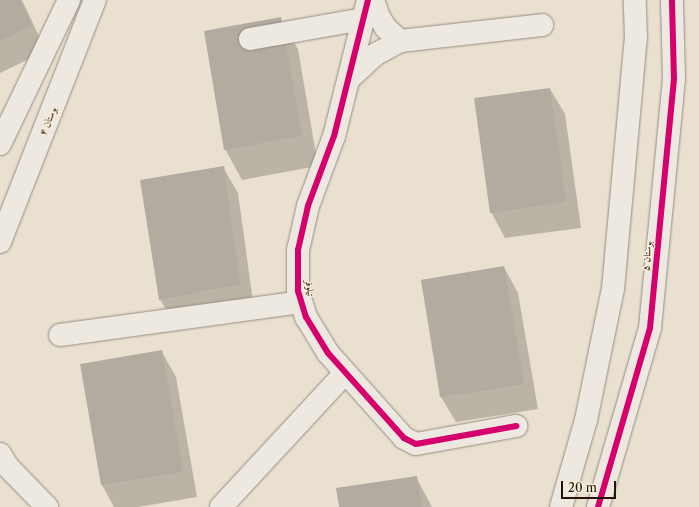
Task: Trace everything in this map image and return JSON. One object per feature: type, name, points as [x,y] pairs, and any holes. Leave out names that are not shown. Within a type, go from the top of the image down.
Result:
[{"type":"street","points":[[0,144],[69,0]]},
{"type":"street","name":"بوستان ۴","points":[[0,242],[95,0]]},
{"type":"street","points":[[373,0],[379,17],[386,28],[400,41]]},
{"type":"street","points":[[561,507],[586,420],[613,289],[636,38],[635,0]]},
{"type":"street","name":"بوستان ۵","points":[[598,507],[650,328],[674,78],[672,0]]},
{"type":"street","points":[[250,39],[365,10]]},
{"type":"street","name":"نیلوفر","points":[[365,10],[334,136],[308,206],[298,250],[298,291],[306,318],[328,353],[404,438],[416,444],[516,426]]},
{"type":"street","points":[[349,78],[376,54],[400,41],[542,25]]},
{"type":"street","points":[[60,335],[301,302]]},
{"type":"street","points":[[221,507],[345,373]]},
{"type":"street","points":[[0,454],[8,467],[47,507]]},
{"type":"building","points":[[0,0],[20,0],[32,25],[0,41]]},
{"type":"building","points":[[281,17],[302,136],[224,150],[204,31]]},
{"type":"building","points":[[550,88],[566,202],[490,213],[474,98]]},
{"type":"building","points":[[224,166],[240,284],[159,300],[140,180]]},
{"type":"building","points":[[504,266],[524,384],[440,397],[421,280]]},
{"type":"building","points":[[162,350],[183,472],[101,485],[80,364]]},
{"type":"building","points":[[417,476],[422,507],[339,507],[336,488]]},
{"type":"cycle path","points":[[368,0],[334,136],[308,206],[298,250],[298,291],[306,317],[328,353],[404,438],[416,444],[516,426]]},
{"type":"cycle path","points":[[598,507],[650,328],[674,79],[672,0]]}]
